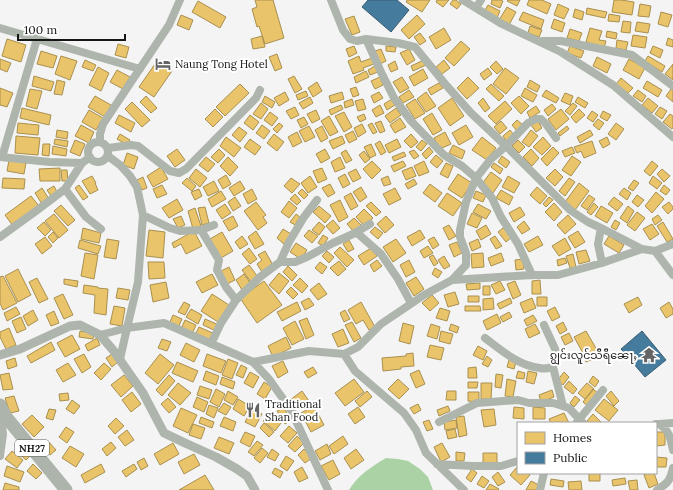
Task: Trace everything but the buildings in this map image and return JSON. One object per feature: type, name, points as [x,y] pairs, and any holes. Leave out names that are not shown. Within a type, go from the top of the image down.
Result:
[{"type":"highway","name":"NH27","points":[[0,405],[6,417],[66,490]]},
{"type":"street","points":[[100,142],[100,134],[103,124],[169,25],[180,0]]},
{"type":"street","points":[[331,0],[342,30],[350,39],[357,41],[366,39],[398,42],[415,47],[471,113],[570,210],[588,222],[642,249],[655,251],[673,244]]},
{"type":"street","points":[[463,0],[502,24],[561,52],[613,85],[673,138]]},
{"type":"street","points":[[476,8],[481,0]]},
{"type":"street","points":[[0,28],[140,69]]},
{"type":"street","points":[[37,39],[1,157],[50,162],[82,163]]},
{"type":"street","points":[[366,39],[380,72],[394,98],[411,121],[444,155],[462,166],[476,178],[492,198],[501,217],[518,244],[532,275]]},
{"type":"street","points":[[539,41],[561,41],[632,55],[673,86]]},
{"type":"street","points":[[100,142],[90,146],[88,153],[94,161],[103,161],[108,152],[131,145],[138,146],[170,171],[178,173],[186,169],[256,98],[260,90]]},
{"type":"street","points":[[253,362],[309,351],[344,354],[358,347],[381,324],[411,303],[452,280],[466,265],[466,253],[460,237],[460,230],[466,202],[476,178],[491,159],[528,124],[536,119],[541,119],[556,138]]},
{"type":"street","points":[[100,142],[103,143],[108,152],[130,176],[137,187],[144,215],[138,282],[120,358]]},
{"type":"street","points":[[0,237],[36,212],[65,189],[82,163],[90,157]]},
{"type":"street","points":[[65,189],[86,217],[101,229]]},
{"type":"street","points":[[211,344],[221,323],[236,300],[260,277],[280,262],[289,242],[317,200]]},
{"type":"street","points":[[144,215],[170,228],[180,231],[201,230],[214,224]]},
{"type":"street","points":[[280,262],[295,262],[307,257],[370,224]]},
{"type":"street","points":[[601,228],[598,244],[602,263]]},
{"type":"street","points":[[201,230],[219,260],[217,270],[226,287],[236,300]]},
{"type":"street","points":[[356,232],[380,254],[398,279],[411,303]]},
{"type":"street","points":[[452,280],[532,275],[558,275],[602,263],[642,249]]},
{"type":"street","points":[[655,251],[673,275]]},
{"type":"street","points":[[0,355],[20,349],[70,326],[80,324],[100,334],[120,358],[143,394],[164,433],[184,444],[216,457],[237,469],[247,476],[255,490]]},
{"type":"street","points":[[100,334],[126,328],[164,324],[253,362],[269,379],[291,410],[328,490]]},
{"type":"street","points":[[544,325],[556,351],[552,367],[563,406]]},
{"type":"street","points":[[485,338],[522,363],[540,368],[552,367]]},
{"type":"street","points":[[344,354],[355,370],[404,413],[416,430],[426,453],[464,490]]},
{"type":"street","points":[[439,422],[477,404],[518,400],[529,403],[553,403],[569,408],[580,422],[603,390]]},
{"type":"street","points":[[0,410],[3,434],[0,456]]},
{"type":"street","points":[[658,424],[673,423]]},
{"type":"street","points":[[658,424],[665,428],[670,435],[673,450]]},
{"type":"street","points":[[437,464],[501,466],[517,461]]},
{"type":"street","points":[[657,490],[666,484],[673,468]]},
{"type":"street","points":[[540,490],[544,474]]},
{"type":"shaded area","points":[[386,458],[408,461],[420,469],[428,477],[433,490],[349,490],[370,468]]},
{"type":"place","name":"Naung Tong Hotel","points":[[163,64]]},
{"type":"place","name":"ၵျွင်းလူင်သီရီၼေႃႇ","points":[[649,355]]},
{"type":"place","name":"Traditional Shan Food","points":[[253,410]]}]
